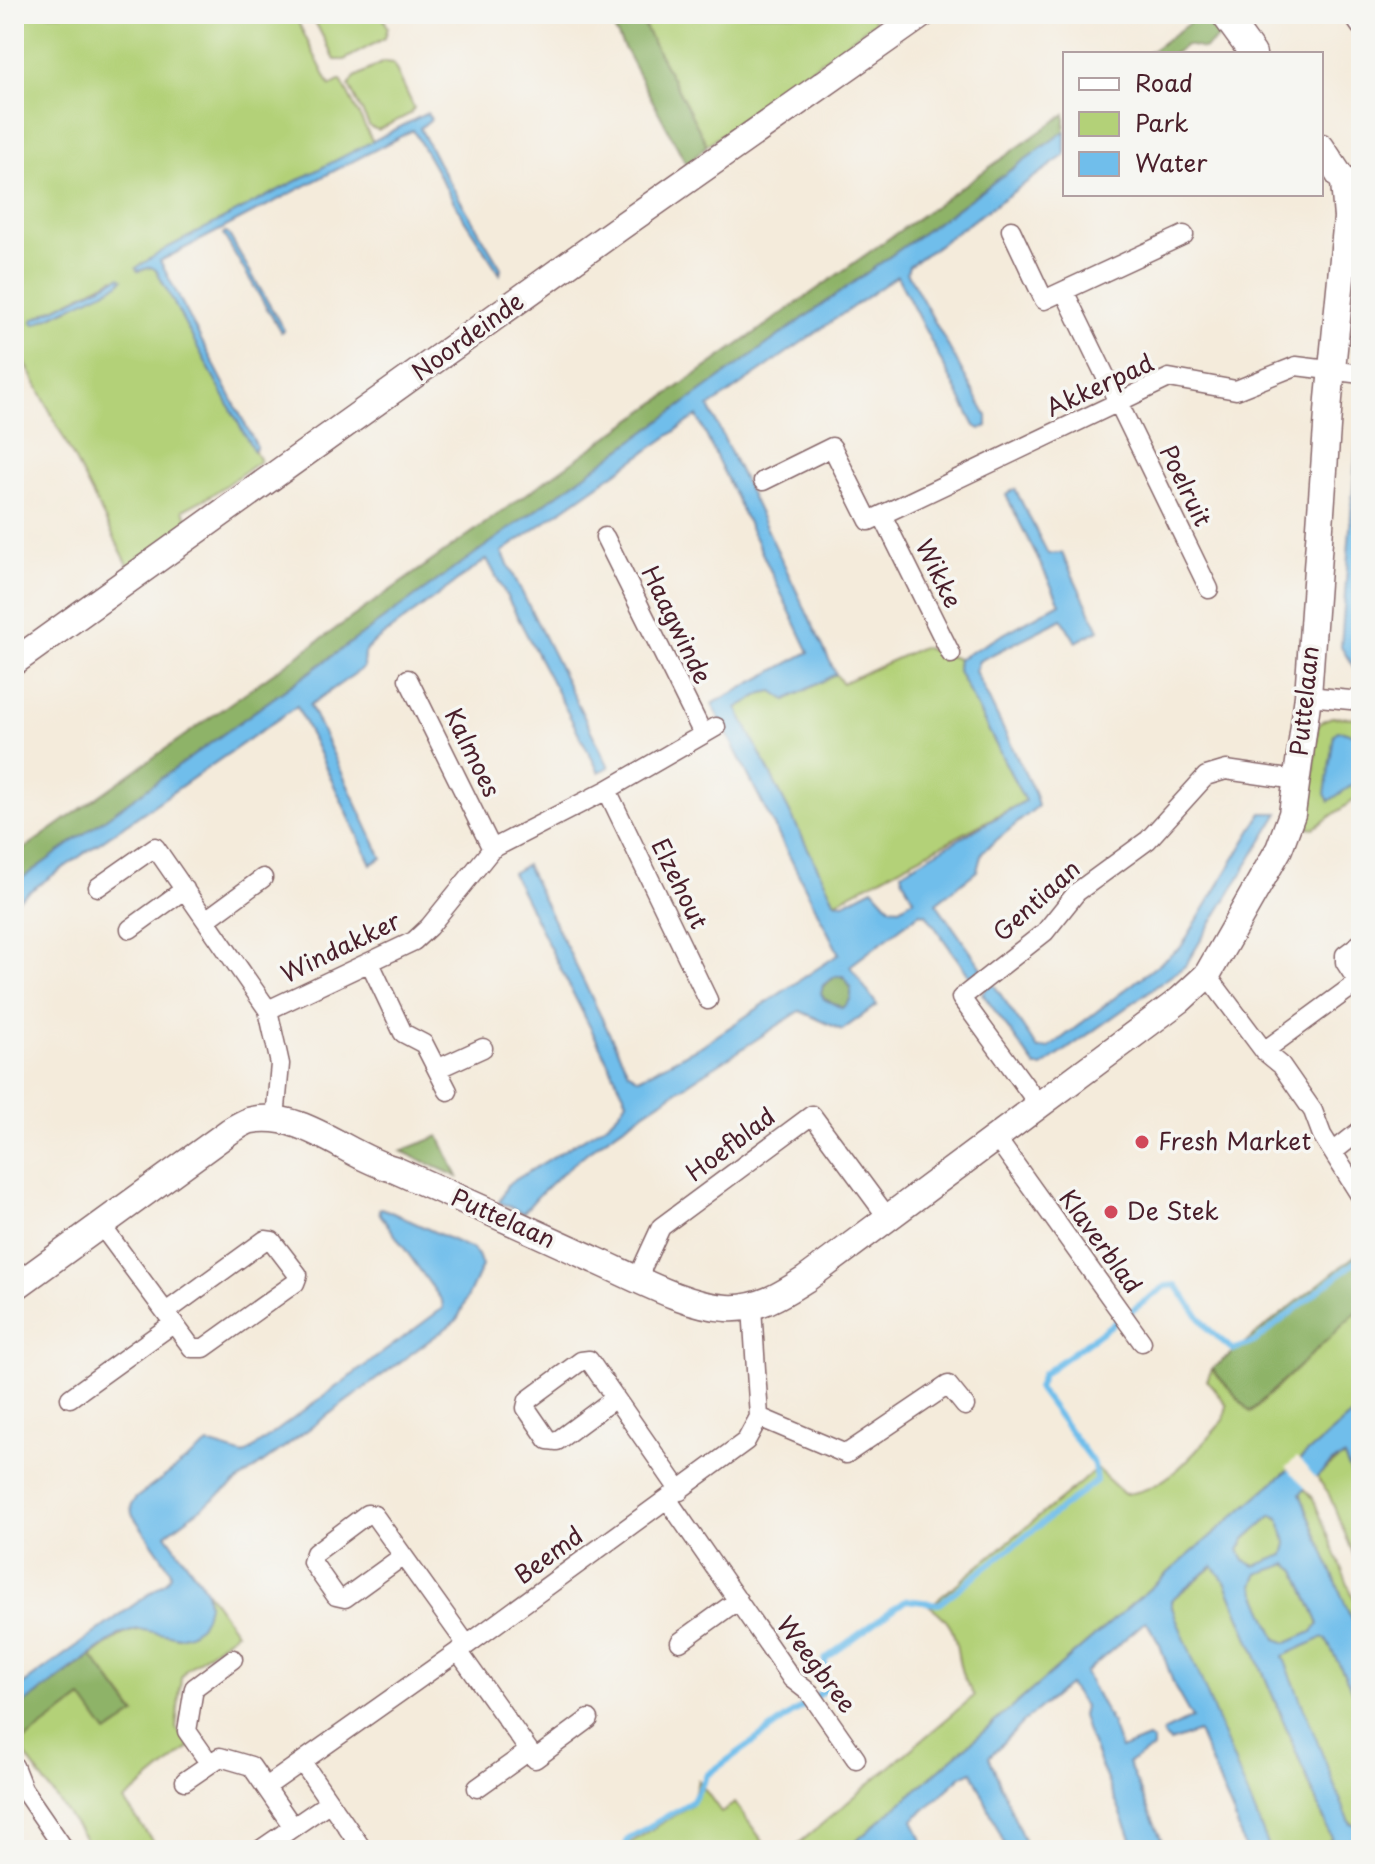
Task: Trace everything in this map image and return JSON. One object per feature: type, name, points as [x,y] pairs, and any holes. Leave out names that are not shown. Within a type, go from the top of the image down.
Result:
[{"type":"street","name":"Noordeinde","points":[[14,662],[923,14]]},
{"type":"street","points":[[1224,14],[1252,52]]},
{"type":"street","points":[[1352,14],[1361,27]]},
{"type":"street","name":"Puttelaan","points":[[275,1119],[297,1124],[379,1165],[702,1305],[752,1307],[774,1299],[806,1279],[1180,1000],[1207,975],[1279,849],[1292,814],[1308,696],[1332,371],[1352,180],[1323,149]]},
{"type":"street","points":[[1011,230],[1044,300],[1184,235]]},
{"type":"street","name":"Poelruit","points":[[1064,291],[1209,589]]},
{"type":"street","name":"Akkerpad","points":[[882,515],[1169,378],[1236,390],[1296,366],[1361,371]]},
{"type":"street","points":[[763,481],[832,447],[869,521],[882,515]]},
{"type":"street","name":"Wikke","points":[[882,515],[951,654]]},
{"type":"street","name":"Haagwinde","points":[[605,537],[710,731]]},
{"type":"street","name":"Kalmoes","points":[[408,679],[492,849]]},
{"type":"street","points":[[1308,696],[1361,701]]},
{"type":"street","name":"Windakker","points":[[275,1119],[280,1064],[268,1010],[414,941],[492,849],[607,790],[710,731]]},
{"type":"street","name":"Gentiaan","points":[[1039,1105],[961,998],[1045,932],[1077,892],[1148,840],[1206,776],[1226,770],[1296,780]]},
{"type":"street","name":"Elzehout","points":[[607,790],[708,1000]]},
{"type":"street","points":[[98,887],[155,847],[268,1010]]},
{"type":"street","points":[[206,920],[263,878]]},
{"type":"street","points":[[130,929],[185,889]]},
{"type":"street","points":[[1264,1051],[1359,984],[1345,962],[1345,955],[1361,943]]},
{"type":"street","points":[[370,963],[403,1033],[424,1044],[448,1091]]},
{"type":"street","points":[[1207,975],[1264,1051],[1281,1065],[1313,1111],[1322,1135],[1361,1197]]},
{"type":"street","points":[[437,1069],[483,1048]]},
{"type":"street","name":"Hoefblad","points":[[637,1279],[661,1227],[812,1115],[888,1218]]},
{"type":"street","points":[[17,1280],[101,1225],[230,1131],[250,1120],[275,1119]]},
{"type":"street","points":[[1333,1152],[1361,1130]]},
{"type":"street","name":"Klaverblad","points":[[997,1139],[1142,1342]]},
{"type":"street","points":[[70,1398],[170,1318],[265,1240],[272,1241],[298,1275],[295,1283],[204,1348],[192,1348],[170,1318],[101,1225]]},
{"type":"street","points":[[752,1307],[759,1417],[846,1454],[948,1385],[965,1406]]},
{"type":"street","name":"Weegbree","points":[[615,1398],[557,1441],[548,1440],[526,1408],[528,1400],[581,1361],[589,1360],[615,1398],[738,1600],[792,1679],[815,1701],[856,1759]]},
{"type":"street","name":"Beemd","points":[[266,1787],[463,1648],[746,1441],[759,1417]]},
{"type":"street","points":[[403,1556],[345,1598],[336,1596],[312,1562],[315,1553],[367,1514],[374,1515],[403,1556],[535,1759],[589,1719]]},
{"type":"street","points":[[680,1642],[738,1600]]},
{"type":"street","points":[[210,1764],[187,1731],[194,1688],[233,1659]]},
{"type":"street","points":[[477,1788],[529,1751]]},
{"type":"street","points":[[185,1781],[220,1757],[251,1766],[293,1827]]},
{"type":"street","points":[[302,1762],[363,1850]]},
{"type":"street","points":[[14,1766],[23,1789],[65,1850]]},
{"type":"street","points":[[260,1850],[330,1802]]},
{"type":"green space","points":[[14,14],[294,14],[330,86],[341,80],[373,142],[167,248],[136,268],[138,271],[151,267],[156,270],[260,461],[210,496],[183,510],[190,523],[129,567],[19,350],[14,352]],"holes":[[[115,278],[68,309],[35,324],[34,319]]]},
{"type":"green space","points":[[311,14],[381,14],[388,27],[385,38],[344,60],[335,60]]},
{"type":"green space","points":[[606,14],[638,14],[707,145],[687,165]]},
{"type":"green space","points":[[638,14],[871,14],[875,22],[707,145]]},
{"type":"green space","points":[[1202,14],[1215,14],[1227,31],[1204,49],[1186,45],[1176,52],[1150,52]]},
{"type":"green space","points":[[384,62],[393,63],[414,108],[410,114],[378,130],[370,127],[349,86],[355,77]]},
{"type":"green space","points":[[1063,115],[1063,132],[14,884],[14,856]]},
{"type":"green space","points":[[922,647],[958,659],[957,669],[1025,801],[835,902],[737,708],[774,690],[786,700],[836,674],[842,683]]},
{"type":"green space","points":[[1332,717],[1361,718],[1361,745],[1356,737],[1329,800],[1361,778],[1361,795],[1314,828],[1306,827],[1311,807],[1318,726]]},
{"type":"green space","points":[[836,976],[843,976],[850,988],[851,997],[842,1008],[824,999],[821,993],[823,986]]},
{"type":"green space","points":[[439,1136],[458,1177],[401,1151]]},
{"type":"green space","points":[[1361,1251],[1361,1308],[1250,1412],[1212,1369]]},
{"type":"green space","points":[[1361,1308],[1361,1407],[846,1850],[791,1850],[974,1696],[962,1673],[951,1629],[947,1621],[930,1606],[1097,1469],[1124,1494],[1154,1486],[1180,1467],[1224,1420],[1227,1405],[1207,1380],[1212,1369],[1251,1412]]},
{"type":"green space","points":[[1341,1457],[1346,1459],[1361,1496],[1361,1573],[1328,1492],[1316,1477]]},
{"type":"green space","points":[[1305,1489],[1313,1498],[1361,1617],[1361,1643],[1300,1494]]},
{"type":"green space","points":[[1272,1515],[1279,1518],[1287,1544],[1284,1555],[1255,1566],[1244,1561],[1239,1550],[1245,1539]]},
{"type":"green space","points":[[1287,1564],[1296,1571],[1319,1624],[1312,1632],[1287,1643],[1276,1639],[1253,1586],[1257,1574]]},
{"type":"green space","points":[[1214,1566],[1226,1583],[1332,1839],[1317,1850],[1270,1850],[1174,1616],[1171,1600]]},
{"type":"green space","points":[[206,1590],[236,1632],[186,1670],[181,1678],[176,1728],[190,1747],[124,1801],[159,1850],[93,1850],[26,1756],[24,1741],[82,1698],[135,1713],[92,1656],[132,1631],[151,1631],[178,1637],[208,1604]]},
{"type":"green space","points":[[1326,1639],[1361,1707],[1361,1822],[1356,1826],[1345,1812],[1283,1658],[1285,1654]]},
{"type":"green space","points":[[92,1656],[135,1714],[107,1733],[82,1698],[24,1741],[19,1707]]},
{"type":"green space","points":[[698,1780],[721,1812],[735,1803],[769,1850],[619,1850],[692,1804]]},
{"type":"water","points":[[427,113],[431,119],[420,128],[501,268],[500,274],[462,216],[413,130],[160,261],[256,445],[253,450],[156,270],[151,267],[138,271],[136,268],[167,248]]},
{"type":"water","points":[[1063,132],[1063,156],[909,266],[907,272],[987,416],[987,426],[980,429],[975,426],[897,276],[709,407],[836,674],[786,700],[773,691],[763,693],[737,708],[835,902],[844,903],[873,888],[890,907],[900,908],[914,899],[902,872],[1025,801],[957,669],[958,659],[1060,603],[1006,495],[1015,489],[1048,554],[1062,553],[1099,630],[1076,642],[1062,619],[979,661],[975,671],[1038,806],[982,852],[977,871],[936,903],[982,968],[970,977],[926,914],[920,913],[850,966],[877,1005],[842,1030],[800,1011],[592,1148],[523,1213],[499,1202],[507,1185],[607,1124],[627,1100],[512,873],[526,865],[628,1071],[639,1078],[703,1045],[839,954],[712,704],[809,652],[697,416],[502,552],[609,767],[599,772],[487,559],[373,643],[364,653],[363,668],[310,705],[382,858],[371,864],[297,706],[14,902],[14,884]],"holes":[[[836,976],[843,976],[849,984],[851,997],[842,1008],[824,999],[821,993],[823,985]]]},
{"type":"water","points":[[225,232],[284,330],[281,332],[223,234]]},
{"type":"water","points":[[120,277],[123,279],[119,284],[36,324],[32,323],[34,319]]},
{"type":"water","points":[[1361,420],[1358,617],[1361,624],[1361,673],[1357,673],[1341,647],[1358,422]]},
{"type":"water","points":[[1347,732],[1358,741],[1361,779],[1329,801],[1325,794],[1334,734]]},
{"type":"water","points":[[1262,813],[1279,813],[1185,966],[1042,1067],[1036,1067],[982,993],[992,982],[1038,1049],[1049,1048],[1181,947]]},
{"type":"water","points":[[379,1209],[472,1249],[478,1255],[482,1266],[457,1320],[166,1534],[206,1590],[208,1604],[200,1626],[179,1637],[138,1629],[119,1635],[14,1711],[14,1691],[167,1581],[171,1575],[132,1514],[131,1504],[136,1498],[208,1444],[244,1455],[443,1308],[442,1301],[380,1214]]},
{"type":"water","points":[[1361,1407],[1361,1432],[1356,1437],[1361,1449],[1361,1496],[1344,1457],[1333,1461],[1300,1494],[1361,1643],[1361,1707],[1326,1639],[1322,1638],[1283,1656],[1347,1816],[1351,1824],[1361,1822],[1361,1840],[1346,1850],[1317,1850],[1332,1838],[1226,1583],[1213,1566],[1171,1600],[1171,1605],[1270,1850],[1245,1850],[1198,1732],[1170,1742],[1164,1737],[1163,1732],[1192,1718],[1175,1688],[1160,1645],[1146,1621],[1085,1673],[1111,1722],[1121,1749],[1148,1738],[1153,1742],[1153,1749],[1128,1763],[1166,1850],[1136,1850],[1087,1732],[1082,1716],[1084,1706],[1069,1685],[1023,1722],[989,1757],[1028,1850],[1007,1850],[972,1771],[962,1776],[913,1820],[926,1850],[846,1850]],"holes":[[[1272,1515],[1279,1518],[1287,1544],[1284,1555],[1255,1566],[1244,1561],[1239,1550],[1245,1539]],[[1287,1564],[1296,1571],[1319,1624],[1312,1632],[1287,1643],[1276,1639],[1253,1585],[1257,1574]]]},
{"type":"pier","points":[[1297,1457],[1318,1480],[1308,1491],[1286,1467]]},
{"type":"waterway","points":[[624,1850],[628,1839],[693,1801],[707,1775],[825,1690],[825,1659],[906,1600],[939,1604],[1096,1481],[1094,1464],[1038,1388],[1043,1374],[1166,1286],[1176,1285],[1208,1329],[1233,1350],[1254,1342],[1361,1257]]},
{"type":"place","name":"Fresh Market","points":[[1142,1142]]},
{"type":"place","name":"De Stek","points":[[1111,1212]]}]
